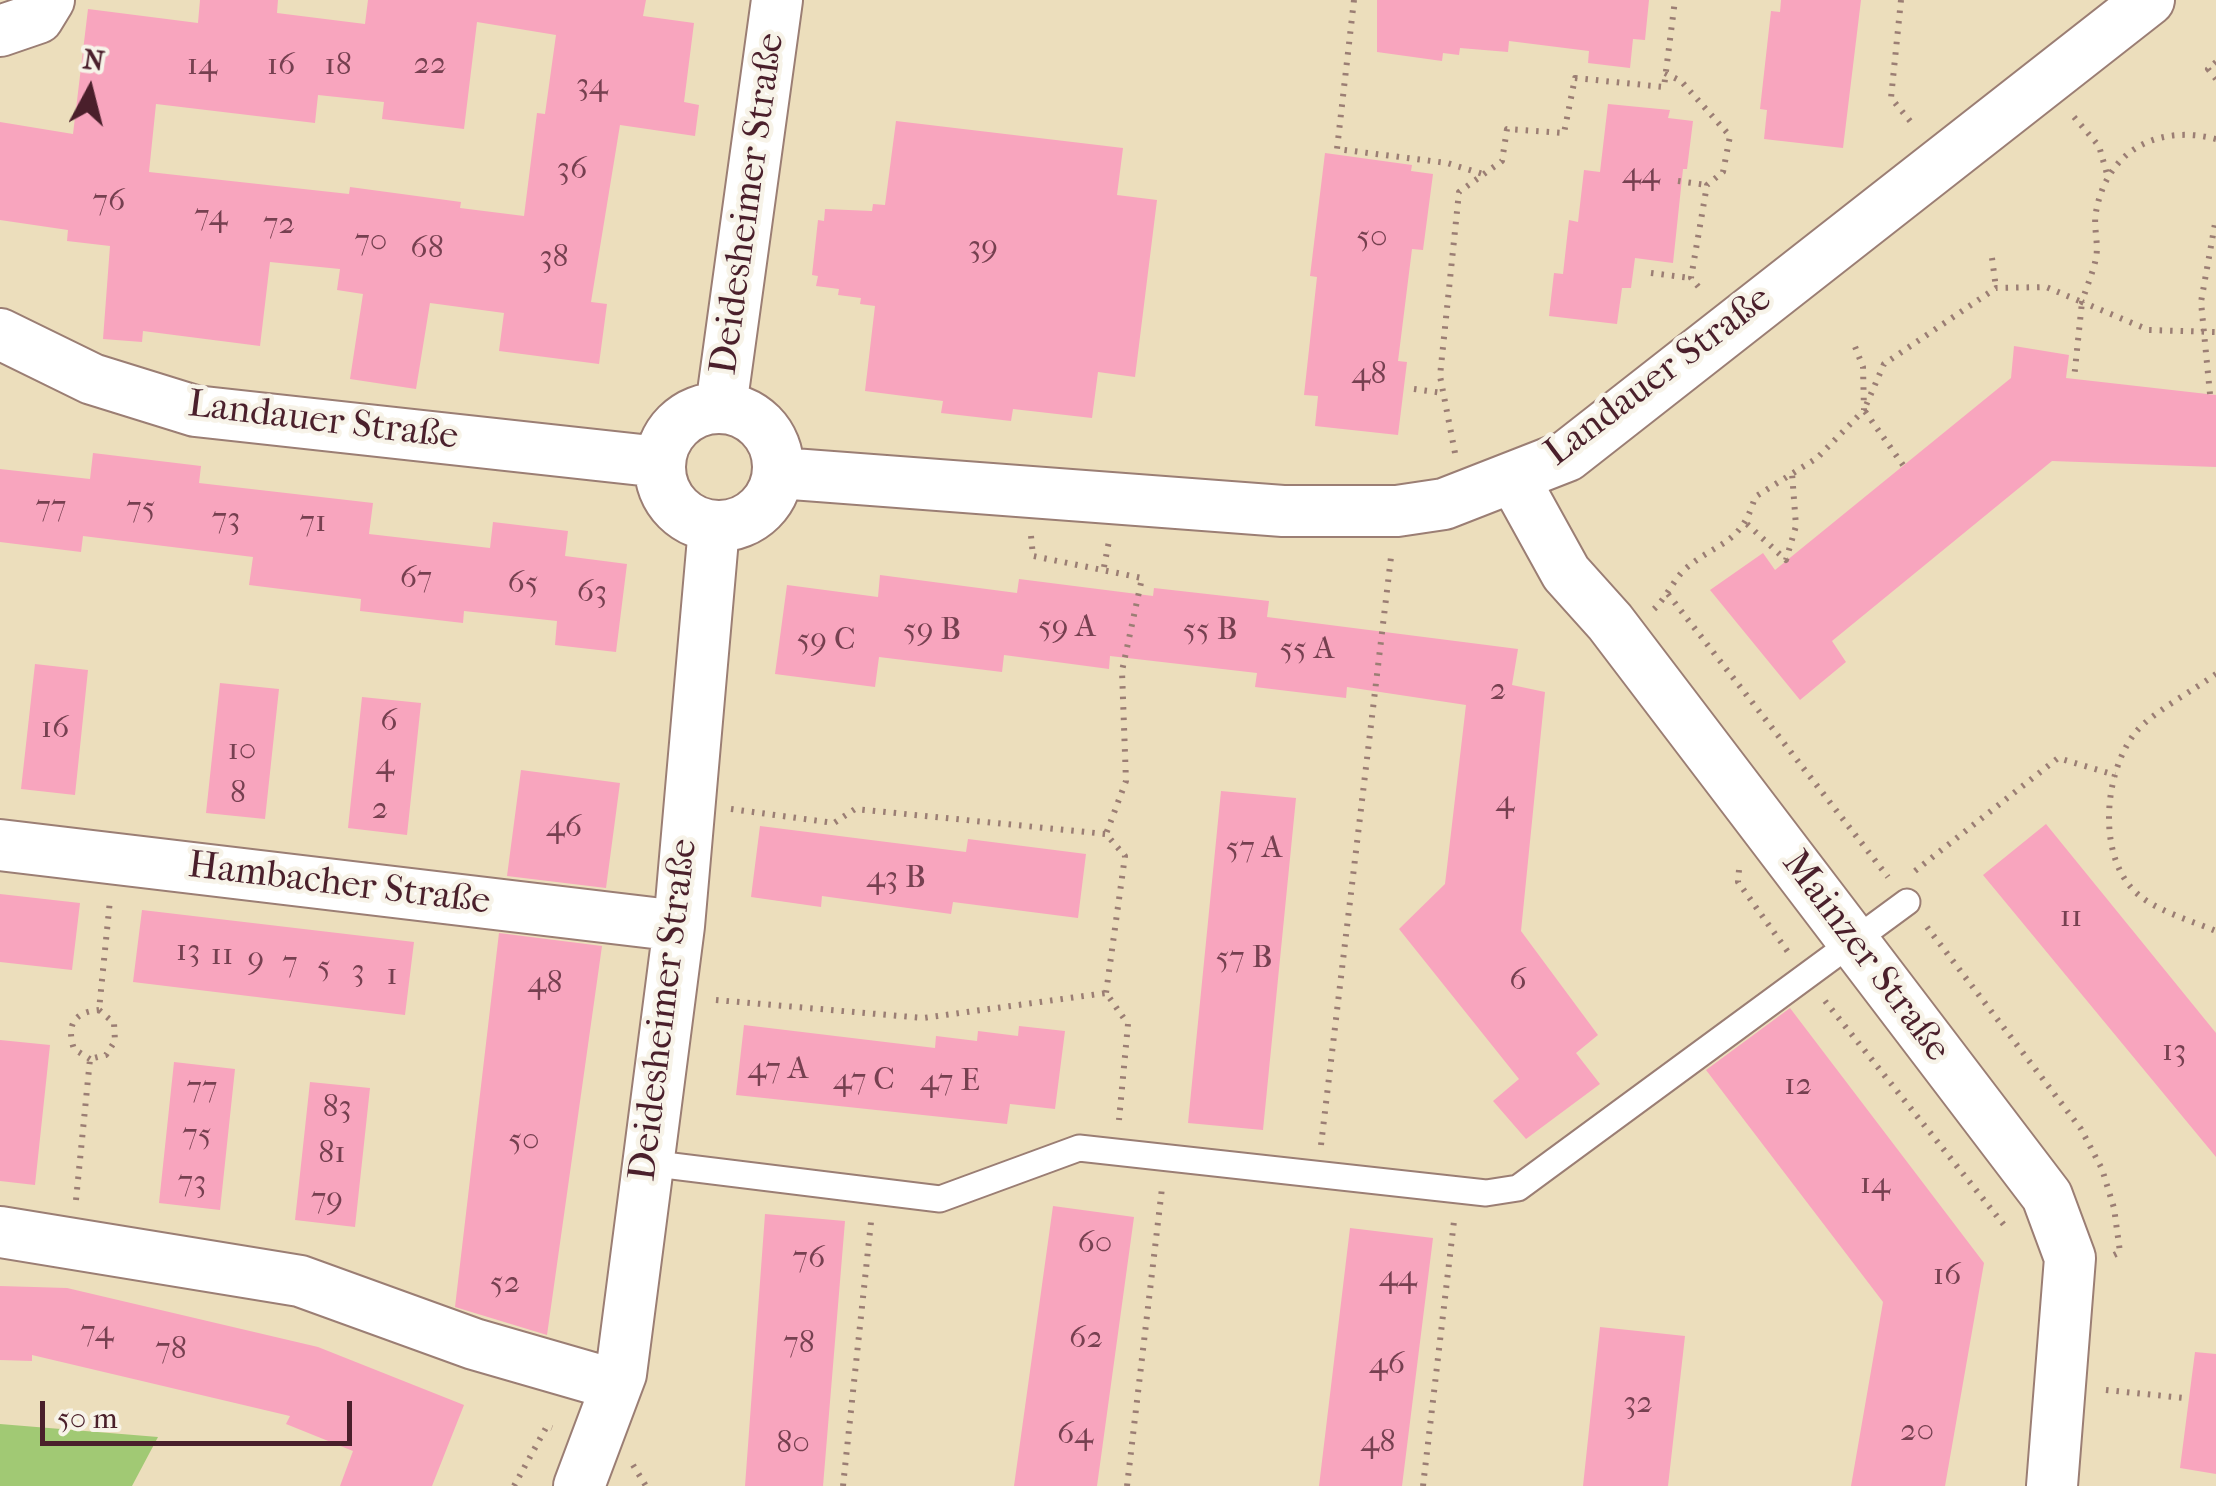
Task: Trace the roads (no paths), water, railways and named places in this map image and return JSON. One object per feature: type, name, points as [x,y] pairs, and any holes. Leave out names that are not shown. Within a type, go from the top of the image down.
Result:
[{"type":"street","points":[[0,31],[38,18],[49,0]]},
{"type":"street","name":"Deidesheimer Straße","points":[[721,407],[777,0]]},
{"type":"street","name":"Landauer Straße","points":[[779,472],[1283,510],[1397,511],[1464,498],[1567,456],[1673,368],[1944,163],[2149,0]]},
{"type":"street","name":"Landauer Straße","points":[[0,334],[92,379],[195,411],[660,462]]},
{"type":"street","points":[[721,407],[744,413],[764,428],[776,448],[779,472],[772,495],[758,513],[737,524],[714,527],[692,520],[673,505],[662,485],[660,462],[666,440],[679,422],[699,411],[721,407]]},
{"type":"street","name":"Mainzer Straße","points":[[1514,479],[1566,573],[1610,622],[2047,1196],[2070,1258],[2052,1486]]},
{"type":"street","name":"Deidesheimer Straße","points":[[579,1486],[616,1386],[648,1163],[678,926],[714,527]]},
{"type":"street","name":"Hambacher Straße","points":[[0,845],[678,926]]},
{"type":"street","points":[[0,1232],[300,1281],[474,1344],[616,1386]]},
{"type":"lane","points":[[648,1163],[940,1199],[1079,1148],[1486,1193],[1518,1188],[1853,942],[1902,894]]}]
